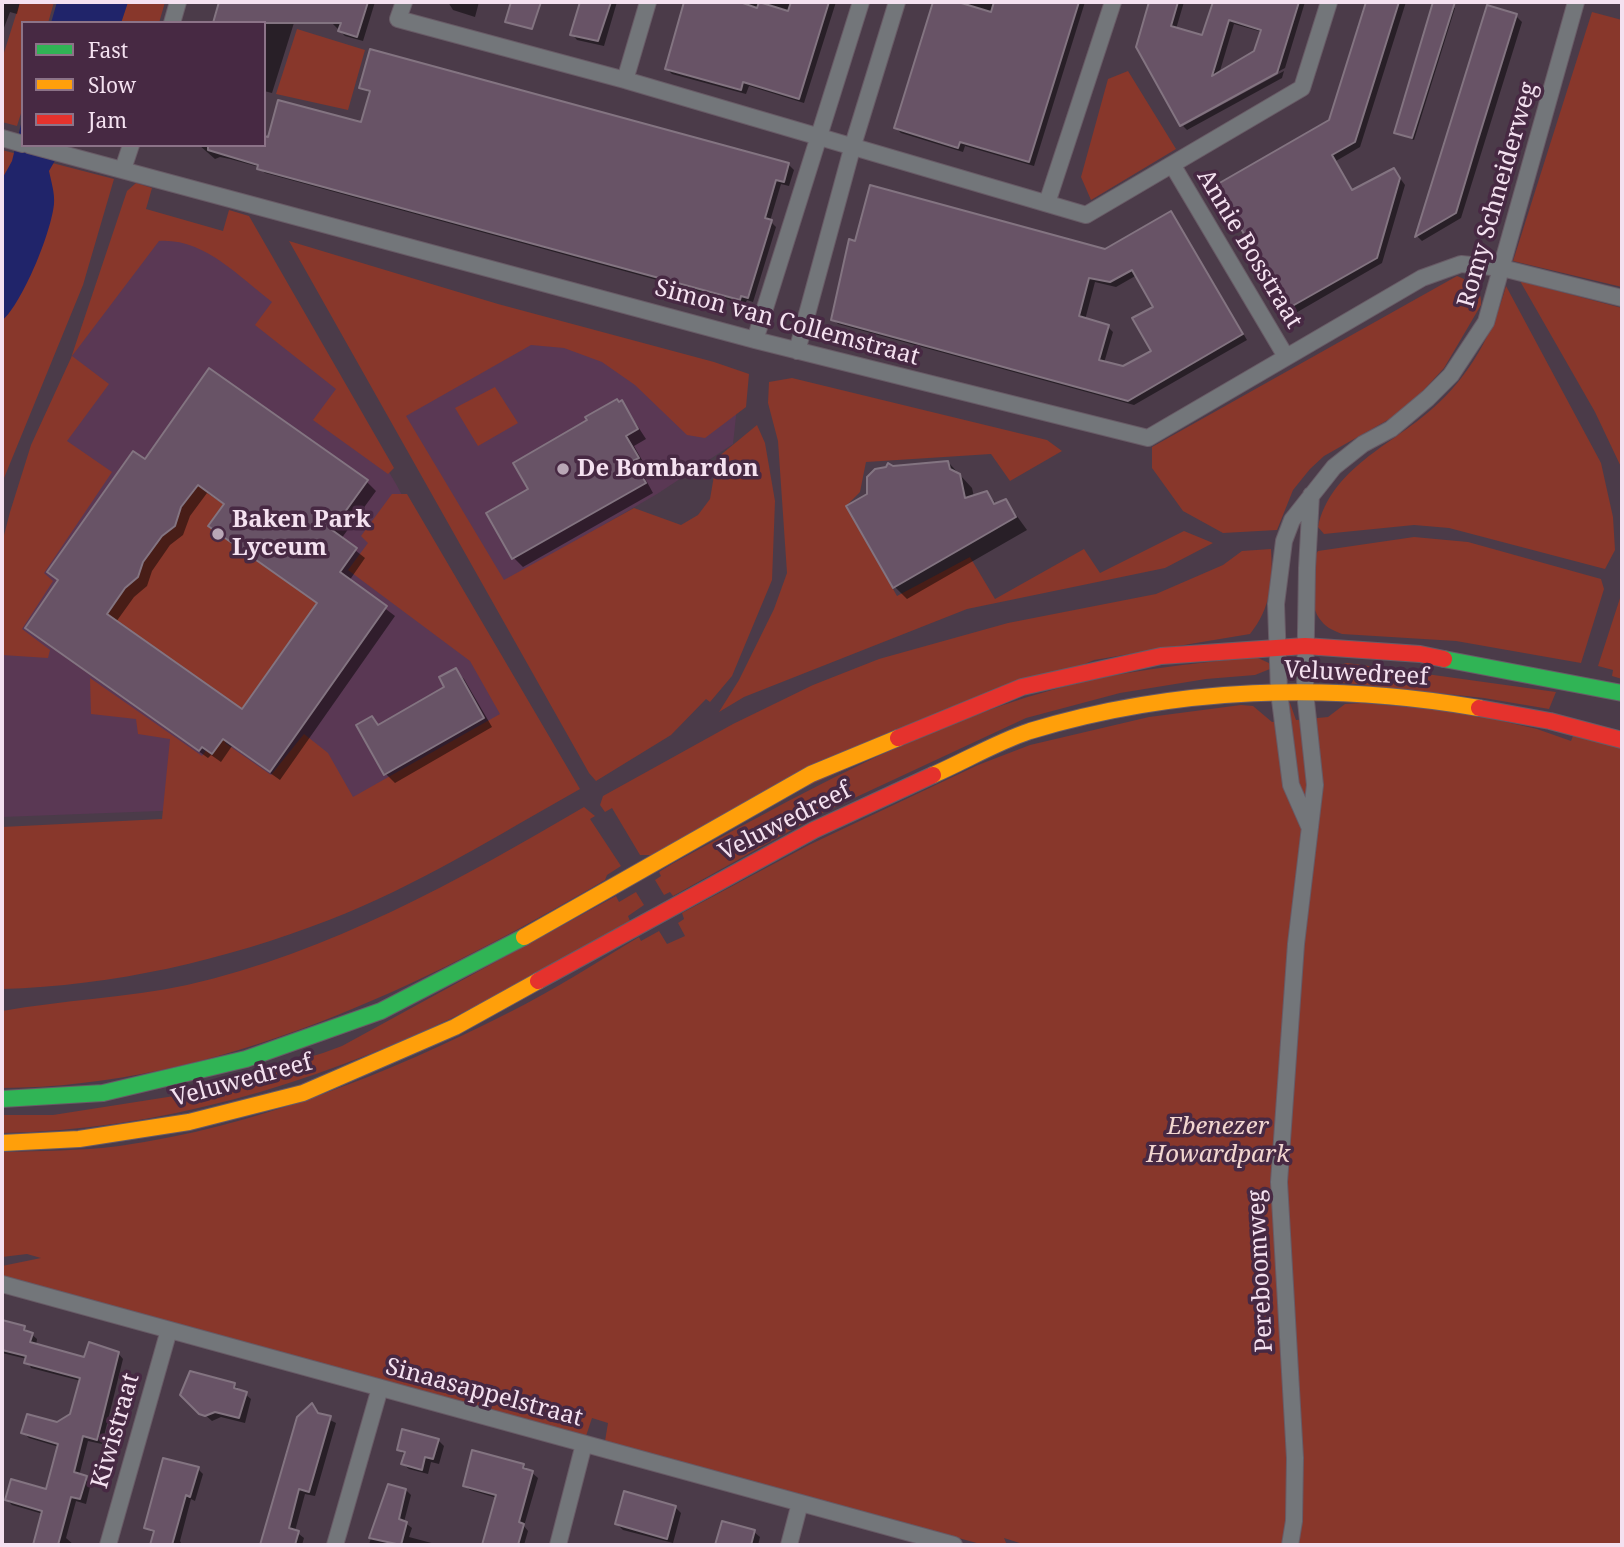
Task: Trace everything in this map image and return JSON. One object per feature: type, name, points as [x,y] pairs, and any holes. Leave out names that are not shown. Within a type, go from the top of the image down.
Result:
[{"type":"main road","name":"Veluwedreef","points":[[2,1099],[103,1093],[246,1059],[381,1011],[614,886],[811,774],[1022,687],[1161,656],[1305,646],[1420,654],[1622,692]]},
{"type":"main road","name":"Veluwedreef","points":[[2,1143],[79,1139],[175,1124],[303,1093],[455,1027],[814,830],[1028,732],[1122,709],[1230,694],[1305,692],[1410,696],[1550,721],[1622,740]]},
{"type":"street","points":[[173,21],[178,2]]},
{"type":"street","name":"Annie Bosstraat","points":[[404,2],[398,19],[625,80],[1086,215],[1303,88],[1329,2]]},
{"type":"street","points":[[625,80],[648,2]]},
{"type":"street","points":[[755,340],[861,2]]},
{"type":"street","points":[[797,351],[853,145],[897,2]]},
{"type":"street","points":[[1047,203],[1113,2]]},
{"type":"street","name":"Romy Schneiderweg","points":[[1277,646],[1276,604],[1284,541],[1293,520],[1335,467],[1363,444],[1391,429],[1451,375],[1486,322],[1576,2]]},
{"type":"street","name":"Simon van Collemstraat","points":[[36,147],[797,351],[1148,438],[1422,278],[1461,264],[1502,268],[1622,298]]},
{"type":"street","points":[[123,169],[130,147]]},
{"type":"street","name":"Annie Bosstraat","points":[[1173,166],[1286,355]]},
{"type":"street","points":[[1305,692],[1311,495]]},
{"type":"street","points":[[1277,646],[1279,692],[1291,785],[1310,828]]},
{"type":"street","name":"Pereboomweg","points":[[1290,1545],[1294,1521],[1295,1458],[1279,1182],[1296,944],[1315,785],[1305,692]]},
{"type":"street","name":"Sinaasappelstraat","points":[[2,1284],[954,1545]]},
{"type":"street","name":"Kiwistraat","points":[[108,1545],[169,1330]]},
{"type":"street","points":[[335,1545],[380,1388]]},
{"type":"street","points":[[558,1545],[584,1444]]},
{"type":"street","points":[[789,1545],[800,1503]]},
{"type":"shaded area","points":[[57,2],[128,2],[122,21],[52,21]]},
{"type":"shaded area","points":[[21,124],[21,147],[63,147],[49,171],[54,204],[42,249],[19,299],[2,321],[2,179],[12,161]]},
{"type":"shaded area","name":"Baken Park Lyceum","points":[[135,210],[266,262],[396,484],[525,720],[355,819],[265,807],[2,817],[2,583],[38,436]]},
{"type":"shaded area","name":"De Bombardon","points":[[541,321],[740,379],[733,444],[657,494],[500,585],[390,402]]},
{"type":"green space","points":[[20,2],[54,2],[49,21],[21,21],[21,113],[17,126],[2,122],[2,59]]},
{"type":"green space","points":[[128,2],[165,2],[160,21],[122,21]]},
{"type":"green space","points":[[1592,12],[1622,20],[1622,287],[1513,261]]},
{"type":"green space","points":[[297,29],[365,50],[348,110],[276,94]]},
{"type":"green space","points":[[1128,71],[1176,149],[1091,200],[1081,177],[1108,79]]},
{"type":"green space","points":[[2,150],[114,179],[83,285],[2,483]]},
{"type":"green space","points":[[136,183],[152,188],[146,209],[223,231],[229,210],[249,216],[394,468],[388,474],[313,420],[336,389],[255,325],[272,302],[206,252],[175,242],[159,241],[72,356],[109,384],[67,441],[112,472],[44,573],[53,581],[22,629],[50,650],[48,658],[2,655],[2,543],[10,512],[31,445],[71,358],[127,191]]},
{"type":"green space","points":[[289,241],[498,304],[714,362],[749,374],[746,407],[705,438],[687,435],[635,385],[602,362],[564,348],[531,345],[406,416],[504,580],[634,508],[681,525],[698,515],[710,499],[717,458],[757,425],[765,443],[775,501],[772,580],[732,676],[710,702],[706,699],[671,735],[596,781],[589,773]]},
{"type":"green space","points":[[1457,276],[1475,287],[1480,295],[1481,305],[1444,368],[1420,394],[1393,417],[1324,456],[1310,469],[1293,490],[1277,530],[1223,533],[1183,511],[1152,468],[1152,447]]},
{"type":"green space","points":[[1520,281],[1622,308],[1622,469],[1595,412]]},
{"type":"green space","points":[[1506,286],[1601,463],[1613,517],[1615,550],[1605,569],[1449,528],[1414,525],[1324,534],[1318,527],[1325,506],[1349,473],[1432,409],[1469,368],[1487,337]]},
{"type":"green space","points":[[792,378],[1047,440],[1062,451],[1010,481],[991,454],[866,462],[860,492],[846,506],[897,596],[970,557],[995,599],[1084,549],[1100,573],[1184,531],[1213,543],[1165,568],[967,609],[744,697],[719,712],[739,680],[774,609],[787,573],[778,441],[768,403],[769,382]]},
{"type":"green space","points":[[495,387],[518,423],[478,446],[455,408]]},
{"type":"green space","points":[[198,485],[224,504],[325,598],[225,743],[271,775],[304,734],[328,753],[353,797],[500,714],[470,661],[348,570],[368,543],[361,536],[392,494],[407,494],[580,789],[394,892],[290,934],[210,959],[127,976],[85,983],[2,989],[2,827],[162,819],[170,739],[138,734],[136,719],[91,714],[90,678],[202,756],[224,726],[232,703],[107,614],[125,588],[138,577],[143,562],[162,536],[175,526],[180,510]]},
{"type":"green space","points":[[1414,537],[1468,542],[1601,579],[1604,589],[1581,663],[1456,641],[1342,634],[1324,624],[1319,618],[1311,594],[1312,565],[1318,551]]},
{"type":"green space","points":[[1271,549],[1269,594],[1262,614],[1250,634],[1094,660],[651,855],[640,855],[612,808],[605,812],[600,805],[603,796],[733,724],[813,685],[879,659],[1008,623],[1156,594],[1223,565],[1242,551]]},
{"type":"green space","points":[[1622,592],[1622,679],[1612,676],[1613,670],[1598,666]]},
{"type":"green space","points":[[1256,657],[1271,664],[1270,669],[1255,675],[1206,679],[1120,693],[1026,718],[822,813],[673,896],[670,892],[664,895],[655,880],[661,876],[659,872],[672,864],[857,766],[1002,705],[1052,690],[1127,673]]},
{"type":"green space","points":[[1347,663],[1556,692],[1549,709],[1484,698],[1318,680],[1320,670]]},
{"type":"green space","name":"Ebenezer Howardpark","points":[[1290,703],[1296,720],[1328,717],[1345,704],[1361,703],[1458,711],[1537,729],[1571,741],[1573,736],[1622,748],[1622,1545],[1026,1545],[1004,1538],[1007,1545],[984,1545],[605,1441],[608,1423],[592,1418],[586,1436],[2,1276],[2,1266],[41,1258],[27,1254],[2,1257],[2,1152],[104,1148],[170,1137],[270,1112],[320,1095],[369,1077],[464,1035],[559,985],[639,937],[641,941],[659,931],[667,944],[685,936],[678,923],[684,919],[682,913],[809,845],[978,765],[1030,745],[1149,717],[1241,705],[1253,706],[1272,722],[1285,720],[1285,704]]},
{"type":"green space","points":[[584,807],[595,816],[590,819],[621,866],[607,875],[605,880],[465,957],[316,1023],[240,1050],[161,1070],[82,1083],[2,1088],[2,1011],[187,985],[292,954],[342,934],[441,887]]},
{"type":"green space","points":[[636,892],[644,905],[628,916],[630,921],[475,1007],[344,1064],[233,1100],[176,1113],[61,1130],[2,1133],[2,1115],[53,1115],[187,1094],[342,1046],[616,896],[619,902]]},
{"type":"building","points":[[219,2],[368,2],[357,37],[338,31],[341,23],[214,21]]},
{"type":"building","points":[[511,2],[541,2],[532,29],[505,22]]},
{"type":"building","points":[[580,2],[611,2],[598,41],[570,35]]},
{"type":"building","points":[[684,2],[740,2],[757,8],[759,2],[788,11],[791,2],[829,2],[799,99],[743,82],[741,90],[665,69]]},
{"type":"building","points":[[933,2],[958,2],[991,12],[994,2],[1079,2],[1029,162],[960,142],[958,148],[894,128]]},
{"type":"building","points":[[1149,2],[1178,2],[1171,26],[1202,35],[1213,2],[1299,2],[1277,73],[1180,126],[1136,47]],"holes":[[[1229,20],[1261,30],[1254,51],[1212,76]]]},
{"type":"building","points":[[1366,2],[1399,2],[1355,142],[1332,155],[1352,190],[1394,168],[1400,178],[1377,258],[1287,309],[1216,185],[1329,120]]},
{"type":"building","points":[[1433,2],[1455,2],[1412,138],[1394,133]]},
{"type":"building","points":[[1487,5],[1517,14],[1456,213],[1415,237]]},
{"type":"building","points":[[370,49],[789,163],[784,182],[776,180],[765,218],[772,220],[748,298],[741,296],[740,300],[257,169],[258,165],[208,150],[208,147],[266,147],[266,136],[278,100],[361,122],[370,91],[359,88]]},
{"type":"building","points":[[870,185],[1105,249],[1171,211],[1243,334],[1128,401],[831,320],[849,239],[855,241]],"holes":[[[1132,270],[1153,307],[1132,318],[1151,351],[1123,366],[1099,360],[1109,325],[1079,316],[1089,278],[1110,282]]]},
{"type":"building","points":[[209,368],[368,480],[332,530],[357,548],[340,572],[387,606],[270,772],[223,739],[212,754],[202,747],[199,751],[25,628],[58,580],[47,572],[133,451],[145,459]],"holes":[[[198,485],[224,504],[208,526],[317,603],[242,709],[107,614],[125,588],[138,577],[143,562],[162,536],[175,526],[181,507]]]},
{"type":"building","points":[[617,399],[619,402],[622,400],[638,429],[626,436],[639,458],[633,461],[646,483],[512,559],[486,513],[528,489],[513,463],[587,420],[585,417]]},
{"type":"building","points":[[948,461],[950,469],[960,474],[965,498],[987,491],[994,504],[1006,499],[1016,517],[893,588],[846,506],[867,494],[867,477],[875,469],[886,467],[888,463],[893,466]]},
{"type":"building","points":[[456,668],[484,718],[384,775],[356,725],[372,716],[378,725],[444,687],[439,677]]},
{"type":"building","points":[[2,1320],[25,1326],[24,1330],[33,1333],[30,1342],[84,1357],[89,1342],[119,1352],[97,1440],[83,1436],[74,1472],[87,1476],[80,1499],[71,1497],[58,1545],[33,1545],[42,1511],[5,1500],[11,1479],[46,1489],[58,1444],[21,1433],[27,1414],[57,1422],[70,1414],[80,1378],[24,1363],[26,1356],[2,1350]]},
{"type":"building","points":[[190,1371],[235,1383],[234,1388],[247,1392],[239,1418],[215,1412],[205,1416],[199,1414],[180,1395]]},
{"type":"building","points":[[312,1403],[318,1413],[331,1416],[309,1492],[299,1489],[289,1528],[299,1531],[295,1545],[260,1545],[297,1417]]},
{"type":"building","points":[[402,1429],[439,1439],[433,1459],[425,1457],[422,1470],[401,1464],[405,1452],[397,1450]]},
{"type":"building","points":[[472,1450],[524,1464],[523,1468],[533,1471],[519,1522],[524,1524],[518,1545],[482,1545],[496,1495],[463,1486]]},
{"type":"building","points":[[163,1458],[199,1467],[190,1497],[186,1495],[172,1545],[150,1545],[154,1531],[144,1528]]},
{"type":"building","points":[[388,1484],[406,1489],[399,1519],[407,1522],[401,1545],[369,1538]]},
{"type":"building","points":[[624,1491],[676,1506],[667,1539],[615,1524]]},
{"type":"building","points":[[722,1521],[755,1530],[751,1545],[715,1545]]},
{"type":"traffic: fast","points":[[1444,659],[1622,693]]},
{"type":"traffic: fast","points":[[2,1099],[103,1093],[246,1059],[381,1011],[524,937]]},
{"type":"traffic: slow","points":[[933,775],[1030,731],[1140,705],[1196,698],[1310,692],[1366,694],[1479,708]]},
{"type":"traffic: slow","points":[[524,937],[811,774],[898,738]]},
{"type":"traffic: slow","points":[[2,1143],[79,1139],[189,1122],[303,1093],[455,1027],[538,981]]},
{"type":"traffic: jam","points":[[898,738],[1022,687],[1161,656],[1305,646],[1420,654],[1444,659]]},
{"type":"traffic: jam","points":[[1479,708],[1550,721],[1622,740]]},
{"type":"traffic: jam","points":[[538,981],[814,830],[933,775]]},
{"type":"place","name":"De Bombardon","points":[[563,469]]},
{"type":"place","name":"Baken Park Lyceum","points":[[218,534]]}]
